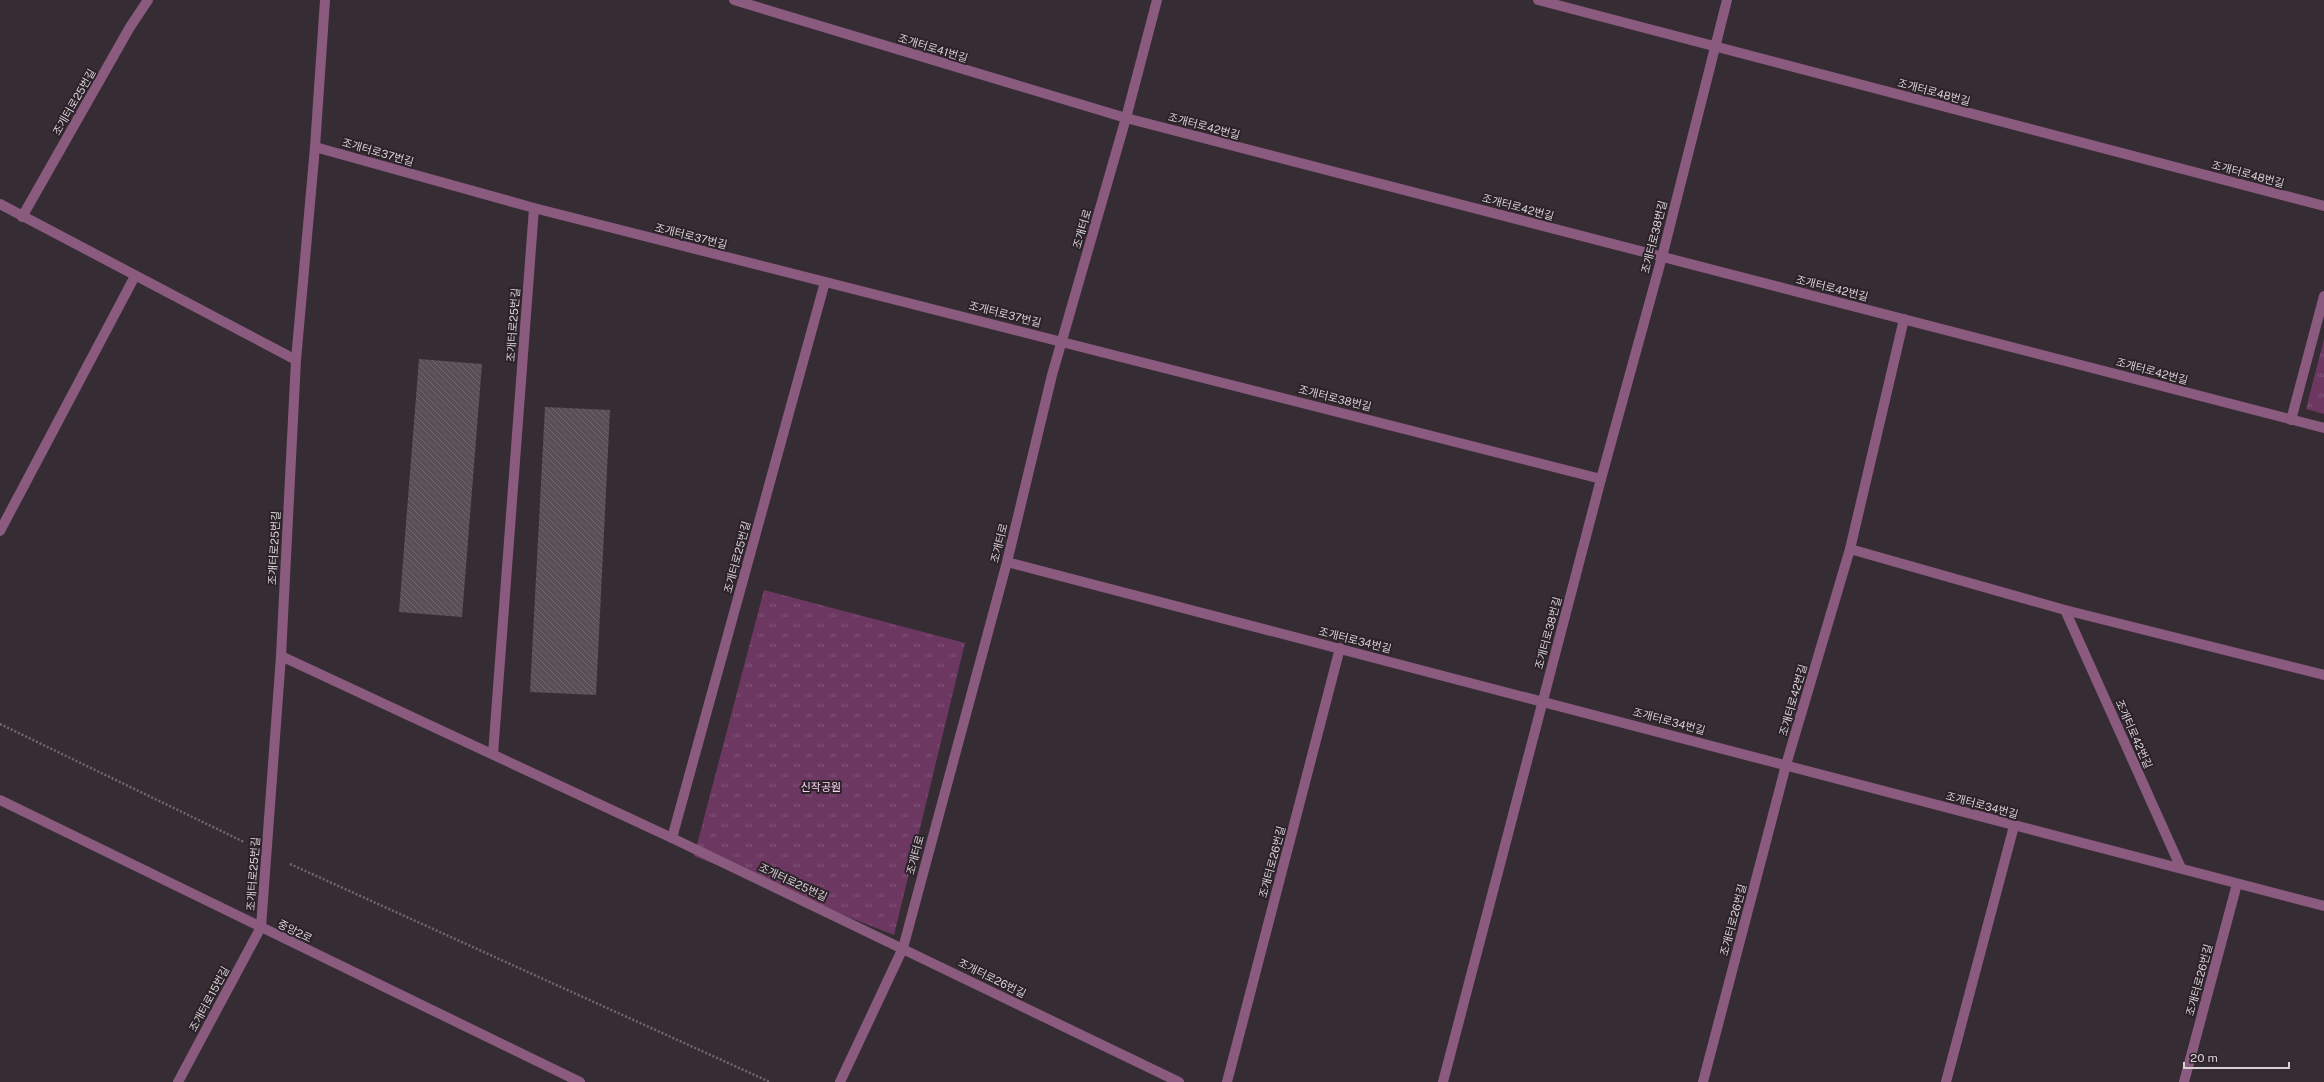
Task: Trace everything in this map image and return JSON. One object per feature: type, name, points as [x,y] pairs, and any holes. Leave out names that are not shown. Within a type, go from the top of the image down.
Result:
[{"type":"street","name":"조개터로25번길","points":[[22,217],[130,27],[148,0]]},
{"type":"street","points":[[0,204],[22,217],[296,360],[316,147],[325,0]]},
{"type":"street","name":"조개터로41번길","points":[[734,0],[1126,118]]},
{"type":"street","name":"조개터로","points":[[840,1082],[903,948],[1007,562],[1052,375],[1126,118],[1156,0]]},
{"type":"street","name":"조개터로48번길","points":[[1538,0],[2324,206]]},
{"type":"street","name":"조개터로38번길","points":[[1543,701],[1601,479],[1662,257],[1727,0]]},
{"type":"street","name":"조개터로42번길","points":[[1126,118],[2324,428]]},
{"type":"street","name":"조개터로37번길","points":[[316,147],[534,208],[1063,341]]},
{"type":"street","name":"조개터로25번길","points":[[493,754],[534,208]]},
{"type":"street","points":[[0,531],[135,276]]},
{"type":"street","name":"조개터로25번길","points":[[672,838],[825,282]]},
{"type":"street","points":[[2291,420],[2324,296]]},
{"type":"street","name":"조개터로42번길","points":[[1786,765],[1850,549],[1904,319]]},
{"type":"street","name":"조개터로38번길","points":[[1063,341],[1601,479]]},
{"type":"street","name":"조개터로25번길","points":[[261,927],[281,656],[296,360]]},
{"type":"street","points":[[1850,549],[2065,610],[2324,675]]},
{"type":"street","name":"조개터로34번길","points":[[1007,562],[2324,906]]},
{"type":"street","name":"조개터로42번길","points":[[2065,610],[2181,868]]},
{"type":"street","name":"조개터로26번길","points":[[1227,1082],[1340,648]]},
{"type":"street","name":"조개터로25번길","points":[[281,656],[672,838],[903,948]]},
{"type":"street","points":[[1443,1082],[1543,701]]},
{"type":"street","name":"조개터로26번길","points":[[1703,1082],[1786,765]]},
{"type":"street","name":"중앙2로","points":[[0,800],[580,1082]]},
{"type":"street","points":[[1946,1082],[2014,826]]},
{"type":"street","name":"조개터로26번길","points":[[2184,1082],[2237,884]]},
{"type":"street","name":"조개터로15번길","points":[[178,1082],[261,927]]},
{"type":"street","name":"조개터로26번길","points":[[903,948],[1178,1082]]},
{"type":"path","points":[[0,724],[266,853],[770,1082]]},
{"type":"green space","points":[[2324,339],[2324,414],[2306,409]]},
{"type":"green space","name":"신작공원","points":[[764,590],[965,643],[894,935],[694,856]]},
{"type":"building","points":[[419,359],[482,364],[462,617],[399,612]]},
{"type":"building","points":[[545,407],[610,410],[596,695],[530,692]]}]
